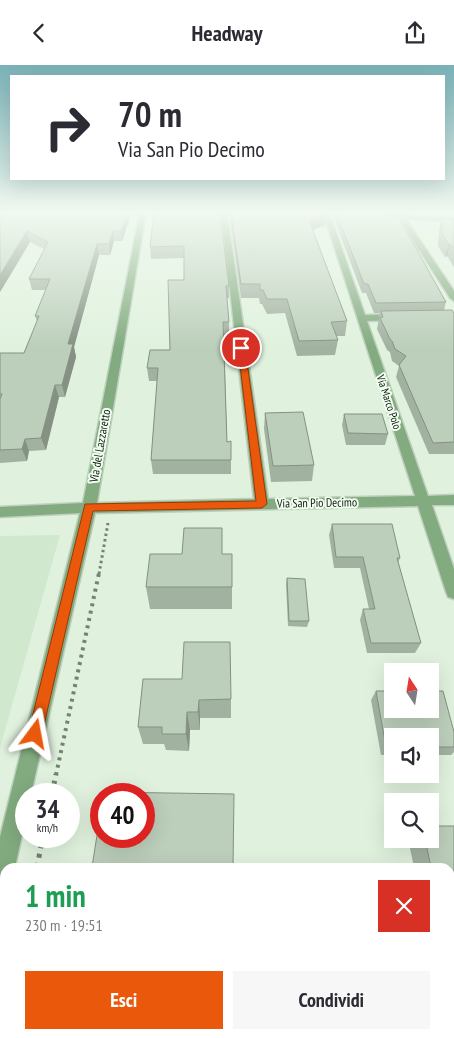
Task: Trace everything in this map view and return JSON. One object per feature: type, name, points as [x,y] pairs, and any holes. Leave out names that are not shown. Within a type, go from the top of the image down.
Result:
[{"type":"street","name":"Via del Lazzaretto","points":[[5,863],[89,507],[135,257]]},
{"type":"street","points":[[230,257],[262,504]]},
{"type":"street","name":"Via Marco Polo","points":[[341,257],[454,592]]},
{"type":"street","points":[[428,257],[454,298]]},
{"type":"street","points":[[361,318],[407,317]]},
{"type":"street","name":"Via San Pio Decimo","points":[[0,512],[89,507],[454,500]]},
{"type":"path","points":[[38,863],[41,848]]},
{"type":"shaded area","points":[[60,535],[0,748],[0,536]]},
{"type":"building","points":[[0,257],[11,257],[0,275]]},
{"type":"building","points":[[40,257],[93,257],[68,344],[73,344],[62,385],[55,385],[41,438],[25,439],[22,449],[0,450],[0,399],[2,394],[0,394],[0,353],[24,353],[39,316],[35,316],[50,279],[29,279]]},
{"type":"building","points":[[184,257],[226,257],[229,286],[226,286],[229,322],[223,322],[227,442],[231,441],[231,460],[151,460],[158,368],[147,368],[150,350],[170,350],[168,280],[184,280]]},
{"type":"building","points":[[237,257],[323,257],[347,321],[331,322],[338,340],[299,341],[287,299],[267,299],[263,290],[260,290],[260,284],[241,284]]},
{"type":"building","points":[[354,257],[421,257],[446,302],[376,303],[368,284],[364,284]]},
{"type":"building","points":[[452,310],[454,313],[454,442],[433,443],[399,365],[406,356],[395,349],[380,318],[383,317],[381,311]]},
{"type":"building","points":[[303,412],[314,465],[273,466],[265,413]]},
{"type":"building","points":[[344,414],[382,414],[388,434],[348,433]]},
{"type":"building","points":[[332,524],[392,524],[400,558],[397,558],[421,643],[371,643],[363,609],[375,609],[363,557],[336,557]]},
{"type":"building","points":[[184,528],[222,528],[222,554],[232,554],[232,587],[146,587],[150,554],[182,554]]},
{"type":"building","points":[[287,578],[305,579],[309,621],[289,621]]},
{"type":"building","points":[[184,642],[230,642],[231,699],[199,700],[198,712],[187,712],[186,734],[162,734],[162,727],[138,727],[143,679],[182,679]]},
{"type":"building","points":[[376,691],[384,691],[384,718],[439,718],[439,691],[443,691],[454,732],[454,747],[439,747],[439,728],[384,728],[384,736]]},
{"type":"building","points":[[155,793],[234,794],[233,863],[93,863],[95,848],[155,848]]},
{"type":"building","points":[[439,826],[454,826],[454,863],[430,863],[427,848],[439,848]]},
{"type":"route","points":[[35,734],[89,507],[262,504],[241,348]]}]
